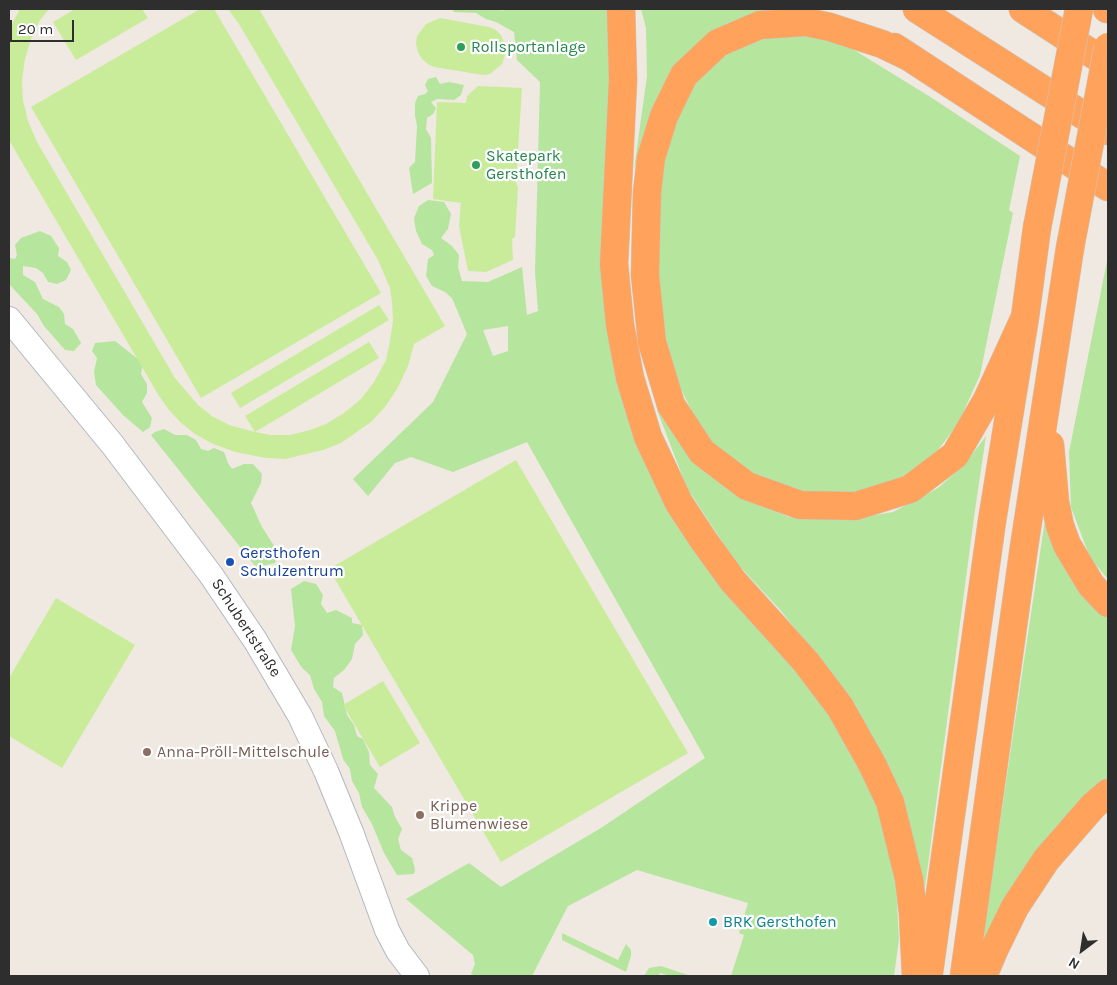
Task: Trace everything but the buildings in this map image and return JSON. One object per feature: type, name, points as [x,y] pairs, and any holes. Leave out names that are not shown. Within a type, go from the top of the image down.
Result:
[{"type":"highway","points":[[622,9],[623,80],[614,264],[620,325],[630,378],[648,437],[680,503],[704,541],[733,581],[806,662],[840,707],[890,802],[909,879],[916,976]]},
{"type":"highway","points":[[836,9],[1108,187]]},
{"type":"highway","points":[[917,9],[1108,131]]},
{"type":"highway","points":[[1023,9],[1108,64]]},
{"type":"highway","points":[[928,976],[992,521],[1025,317],[1037,228],[1079,9]]},
{"type":"highway","points":[[909,57],[861,36],[830,26],[806,22],[760,25],[718,43],[684,75],[664,116],[651,158],[647,193],[645,275],[652,342],[671,405],[702,452],[747,486],[800,505],[856,506],[910,489],[955,455],[987,400],[1025,317]]},
{"type":"highway","points":[[964,976],[1070,248],[1108,47]]},
{"type":"highway","points":[[1046,404],[1055,502],[1060,526],[1067,545],[1080,569],[1108,603]]},
{"type":"highway","points":[[983,976],[1015,907],[1046,860],[1093,806],[1108,793]]},
{"type":"street","name":"Schubertstraße","points":[[9,319],[118,452],[211,575],[255,640],[300,716],[326,771],[351,832],[387,930],[398,951],[417,976]]},
{"type":"green space","points":[[20,9],[49,9],[40,20],[31,39],[25,59],[22,80],[23,100],[28,121],[37,142],[175,378],[198,405],[212,416],[229,425],[270,435],[290,435],[326,424],[344,413],[361,399],[374,382],[386,360],[393,321],[392,302],[390,288],[378,260],[239,24],[228,9],[259,9],[445,326],[414,344],[408,366],[397,389],[385,407],[371,422],[341,443],[323,450],[285,459],[266,458],[235,452],[211,443],[181,423],[169,410],[9,140],[9,30]]},
{"type":"green space","points":[[75,9],[142,9],[148,18],[76,60],[53,22]]},
{"type":"green space","points":[[200,9],[214,9],[381,293],[201,398],[31,107]]},
{"type":"green space","points":[[452,9],[497,9],[503,11],[504,9],[614,9],[616,119],[637,439],[803,679],[827,708],[884,815],[896,884],[899,939],[894,976],[731,976],[744,935],[739,933],[748,903],[637,870],[568,906],[532,976],[475,976],[471,974],[475,964],[473,955],[406,899],[469,863],[501,887],[601,828],[705,758],[527,442],[453,472],[411,457],[395,463],[368,496],[353,479],[433,402],[467,334],[452,298],[445,292],[432,286],[426,276],[428,259],[434,255],[432,250],[422,244],[416,231],[414,218],[419,206],[428,200],[444,202],[451,214],[448,229],[441,238],[452,246],[459,255],[458,267],[462,281],[488,282],[522,267],[527,315],[538,311],[535,272],[540,82],[517,60],[514,32],[476,13],[454,12]],"holes":[[[508,326],[508,351],[493,356],[483,330]]]},
{"type":"green space","points":[[641,9],[785,9],[758,12],[726,24],[700,41],[669,79],[634,169],[647,76],[646,28]]},
{"type":"green space","name":"Rollsportanlage","points":[[440,18],[496,30],[501,35],[507,49],[502,64],[490,74],[483,75],[434,67],[428,64],[418,52],[417,36],[426,24]]},
{"type":"green space","points":[[775,31],[833,37],[932,98],[1020,156],[1009,210],[1013,213],[980,375],[958,424],[934,455],[896,481],[842,495],[786,491],[735,465],[703,434],[676,379],[665,334],[656,276],[657,225],[663,163],[675,119],[695,80],[723,53]]},
{"type":"green space","points":[[436,77],[440,84],[449,82],[464,85],[461,95],[454,100],[437,99],[431,102],[436,108],[433,114],[427,118],[426,129],[431,138],[432,183],[413,194],[409,168],[415,162],[417,126],[415,103],[418,96],[428,91],[425,85],[428,79]]},
{"type":"green space","name":"Skatepark Gersthofen","points":[[478,86],[522,88],[516,183],[518,187],[515,237],[512,239],[513,260],[486,272],[468,271],[459,226],[461,203],[433,199],[437,102],[466,103],[467,96]]},
{"type":"green space","points":[[40,231],[51,236],[59,248],[58,256],[67,262],[71,270],[66,280],[57,284],[48,282],[43,273],[36,268],[23,266],[23,275],[35,282],[43,299],[59,307],[64,314],[65,324],[73,329],[81,343],[74,351],[65,350],[44,326],[37,314],[9,284],[9,258],[15,259],[17,255],[15,245],[21,238]]},
{"type":"green space","points":[[1108,256],[1108,579],[1090,558],[1071,507],[1069,452]]},
{"type":"green space","points":[[379,305],[389,320],[240,408],[231,393]]},
{"type":"green space","points":[[115,341],[143,363],[141,374],[147,384],[147,393],[142,402],[152,418],[150,427],[143,432],[124,416],[96,385],[94,372],[97,358],[92,351],[95,343]]},
{"type":"green space","points":[[369,342],[379,358],[255,432],[245,416]]},
{"type":"green space","points":[[657,410],[689,452],[711,476],[738,496],[789,517],[846,520],[893,512],[938,488],[964,465],[986,436],[924,895],[903,796],[856,706],[782,612],[735,561],[687,488]]},
{"type":"green space","points":[[164,429],[175,435],[187,435],[196,440],[201,449],[208,451],[214,448],[224,452],[232,469],[244,464],[253,464],[262,474],[261,483],[251,503],[262,527],[278,552],[275,563],[256,567],[151,435]]},
{"type":"green space","points":[[516,460],[688,753],[501,862],[329,569]]},
{"type":"green space","points":[[1047,506],[1100,612],[1108,618],[1108,780],[980,957]]},
{"type":"green space","points":[[304,581],[316,584],[323,595],[321,604],[327,613],[336,610],[352,618],[352,623],[362,625],[363,635],[355,644],[352,659],[344,670],[334,678],[333,687],[342,693],[347,715],[354,725],[357,736],[363,739],[369,752],[370,765],[378,774],[374,788],[392,807],[402,829],[398,839],[401,850],[412,858],[415,869],[414,874],[397,875],[384,853],[372,824],[362,807],[359,793],[352,781],[350,769],[343,759],[335,731],[324,716],[322,702],[314,689],[310,675],[302,668],[291,650],[295,626],[291,589]]},
{"type":"green space","points":[[56,598],[135,645],[62,768],[9,736],[9,678]]},
{"type":"green space","points":[[383,681],[420,743],[380,767],[343,705]]},
{"type":"green space","points":[[562,933],[618,960],[626,944],[631,950],[631,956],[626,972],[562,940]]},
{"type":"green space","points":[[661,966],[691,976],[671,976],[660,973],[658,976],[644,976],[649,968]]},
{"type":"place","name":"Rollsportanlage","points":[[461,47]]},
{"type":"place","name":"Skatepark Gersthofen","points":[[476,165]]},
{"type":"place","name":"Gersthofen Schulzentrum","points":[[230,562]]},
{"type":"place","name":"Anna-Pröll-Mittelschule","points":[[147,752]]},
{"type":"place","name":"Krippe Blumenwiese","points":[[420,815]]},
{"type":"place","name":"BRK Gersthofen","points":[[713,922]]}]
